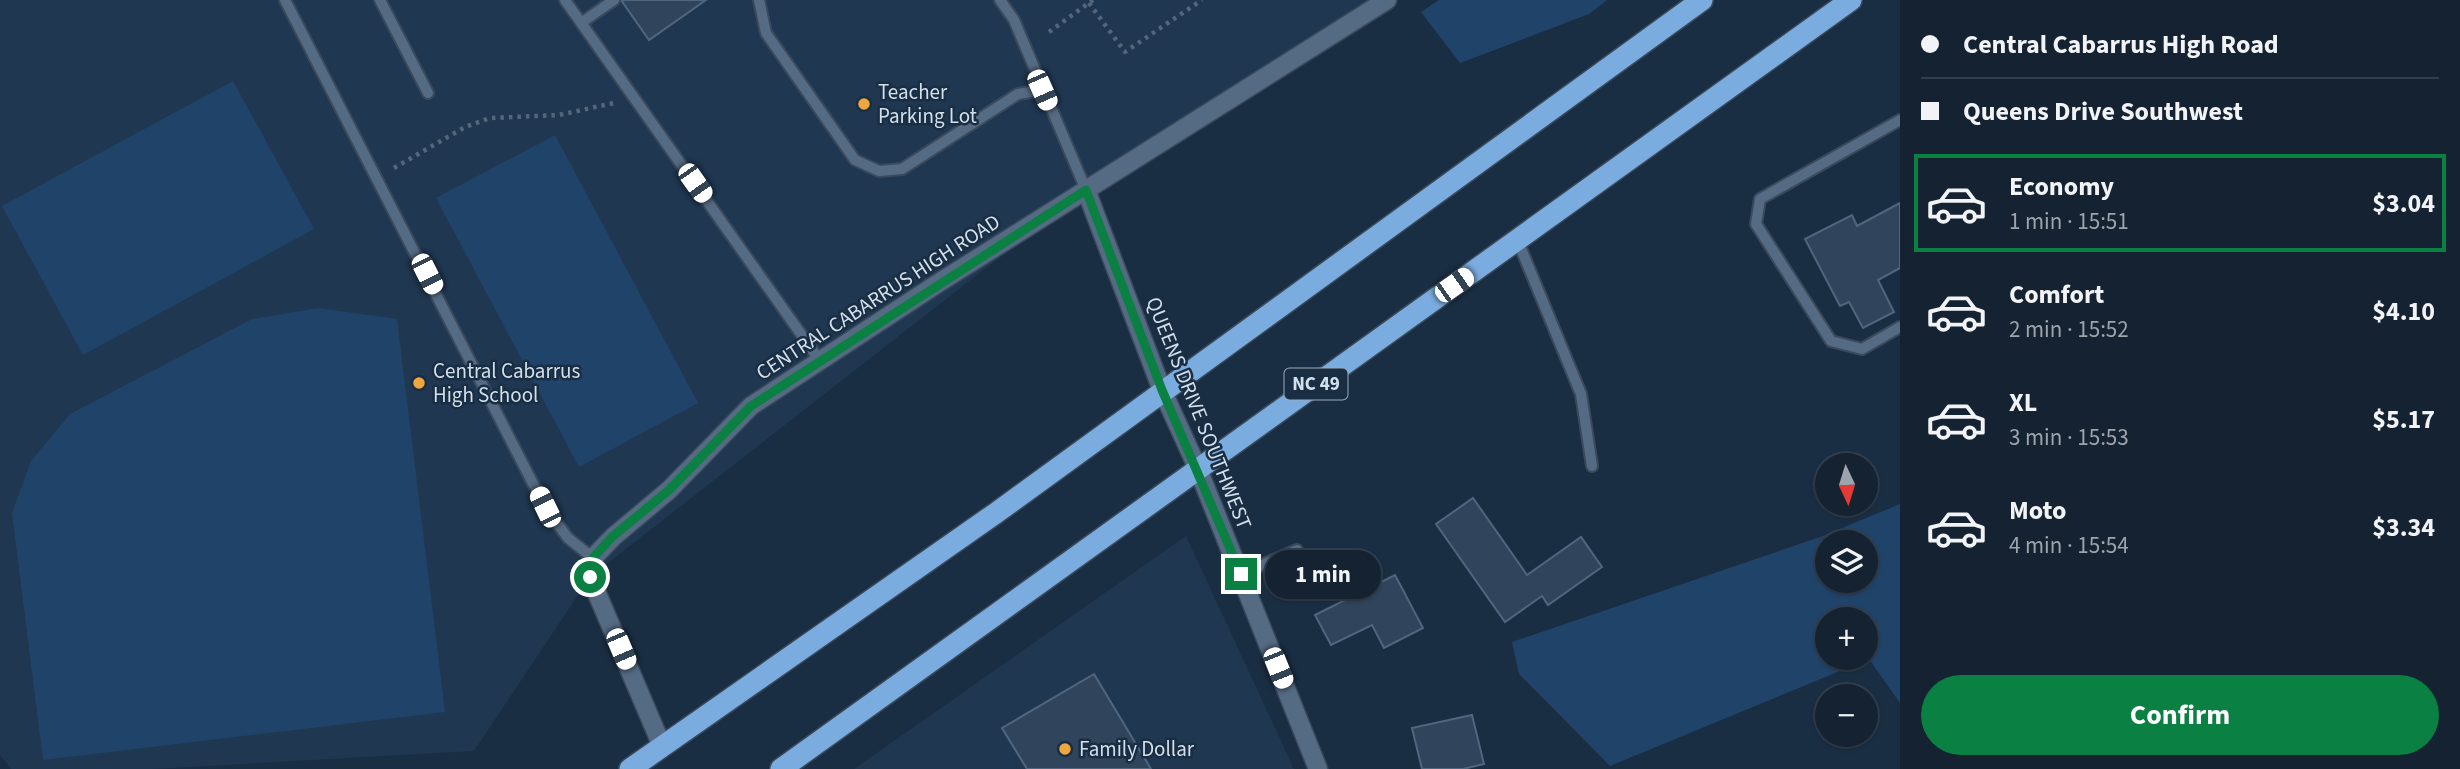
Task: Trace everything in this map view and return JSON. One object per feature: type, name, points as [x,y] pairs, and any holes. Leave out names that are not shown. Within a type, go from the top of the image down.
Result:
[{"type":"highway","points":[[631,769],[996,513],[1702,0]]},
{"type":"highway","name":"NC 49","points":[[781,769],[1850,0]]},
{"type":"street","name":"CENTRAL CABARRUS HIGH ROAD","points":[[593,558],[612,537],[669,490],[751,406],[1387,0]]},
{"type":"street","name":"QUEENS DRIVE SOUTHWEST","points":[[1086,190],[1162,390],[1198,469],[1318,769]]},
{"type":"street","points":[[593,558],[590,577],[662,746]]},
{"type":"lane","points":[[285,0],[545,507],[568,538],[593,558]]},
{"type":"lane","points":[[380,0],[428,93]]},
{"type":"lane","points":[[565,0],[820,361]]},
{"type":"lane","points":[[581,23],[614,0]]},
{"type":"lane","points":[[759,0],[766,33],[840,139],[855,160],[879,171],[902,169],[1017,94],[1042,90]]},
{"type":"lane","points":[[1000,0],[1014,20],[1086,190]]},
{"type":"lane","points":[[1900,120],[1760,199],[1756,224],[1831,341],[1862,349],[1900,327]]},
{"type":"lane","points":[[1517,239],[1581,394],[1592,466]]},
{"type":"lane","points":[[1241,574],[1297,550]]},
{"type":"path","points":[[1049,32],[1091,1],[1125,52],[1202,0]]},
{"type":"path","points":[[394,168],[465,127],[489,118],[559,115],[618,102]]},
{"type":"shaded area","name":"Central Cabarrus High School","points":[[0,0],[1373,0],[1086,190],[590,577],[474,751],[153,769],[11,769],[0,755]]},
{"type":"shaded area","points":[[1439,0],[1607,0],[1589,14],[1460,63],[1421,12]]},
{"type":"shaded area","points":[[233,81],[314,229],[83,355],[2,206]]},
{"type":"shaded area","points":[[555,135],[698,403],[579,467],[436,198]]},
{"type":"shaded area","points":[[318,308],[397,319],[445,712],[43,760],[12,513],[31,461],[70,414],[252,319]]},
{"type":"shaded area","points":[[1900,504],[1900,703],[1877,670],[1878,607],[1815,607],[1815,670],[1842,670],[1610,766],[1519,674],[1512,642],[1815,539],[1815,593],[1878,593],[1878,530],[1837,530],[1871,516],[1878,516],[1878,513]]},
{"type":"shaded area","points":[[1186,536],[1294,769],[854,769]]},
{"type":"building","points":[[621,0],[706,0],[649,40]]},
{"type":"building","points":[[1900,203],[1900,268],[1878,280],[1894,312],[1863,328],[1849,302],[1840,306],[1805,239],[1852,215],[1857,226]]},
{"type":"building","points":[[1473,498],[1527,575],[1581,537],[1602,567],[1548,605],[1542,596],[1505,622],[1436,524]]},
{"type":"building","points":[[1395,575],[1423,628],[1384,648],[1372,625],[1331,645],[1315,615]]},
{"type":"building","points":[[1094,674],[1151,769],[1027,769],[1002,728]]},
{"type":"building","points":[[1472,715],[1484,764],[1463,769],[1422,769],[1412,728]]},
{"type":"place","name":"Teacher Parking Lot","points":[[864,104]]},
{"type":"place","name":"Central Cabarrus High School","points":[[419,383]]},
{"type":"place","name":"Family Dollar","points":[[1065,749]]},
{"type":"route","points":[[590,577],[593,558],[612,537],[669,490],[751,406],[1086,190],[1162,390],[1241,574]]}]
